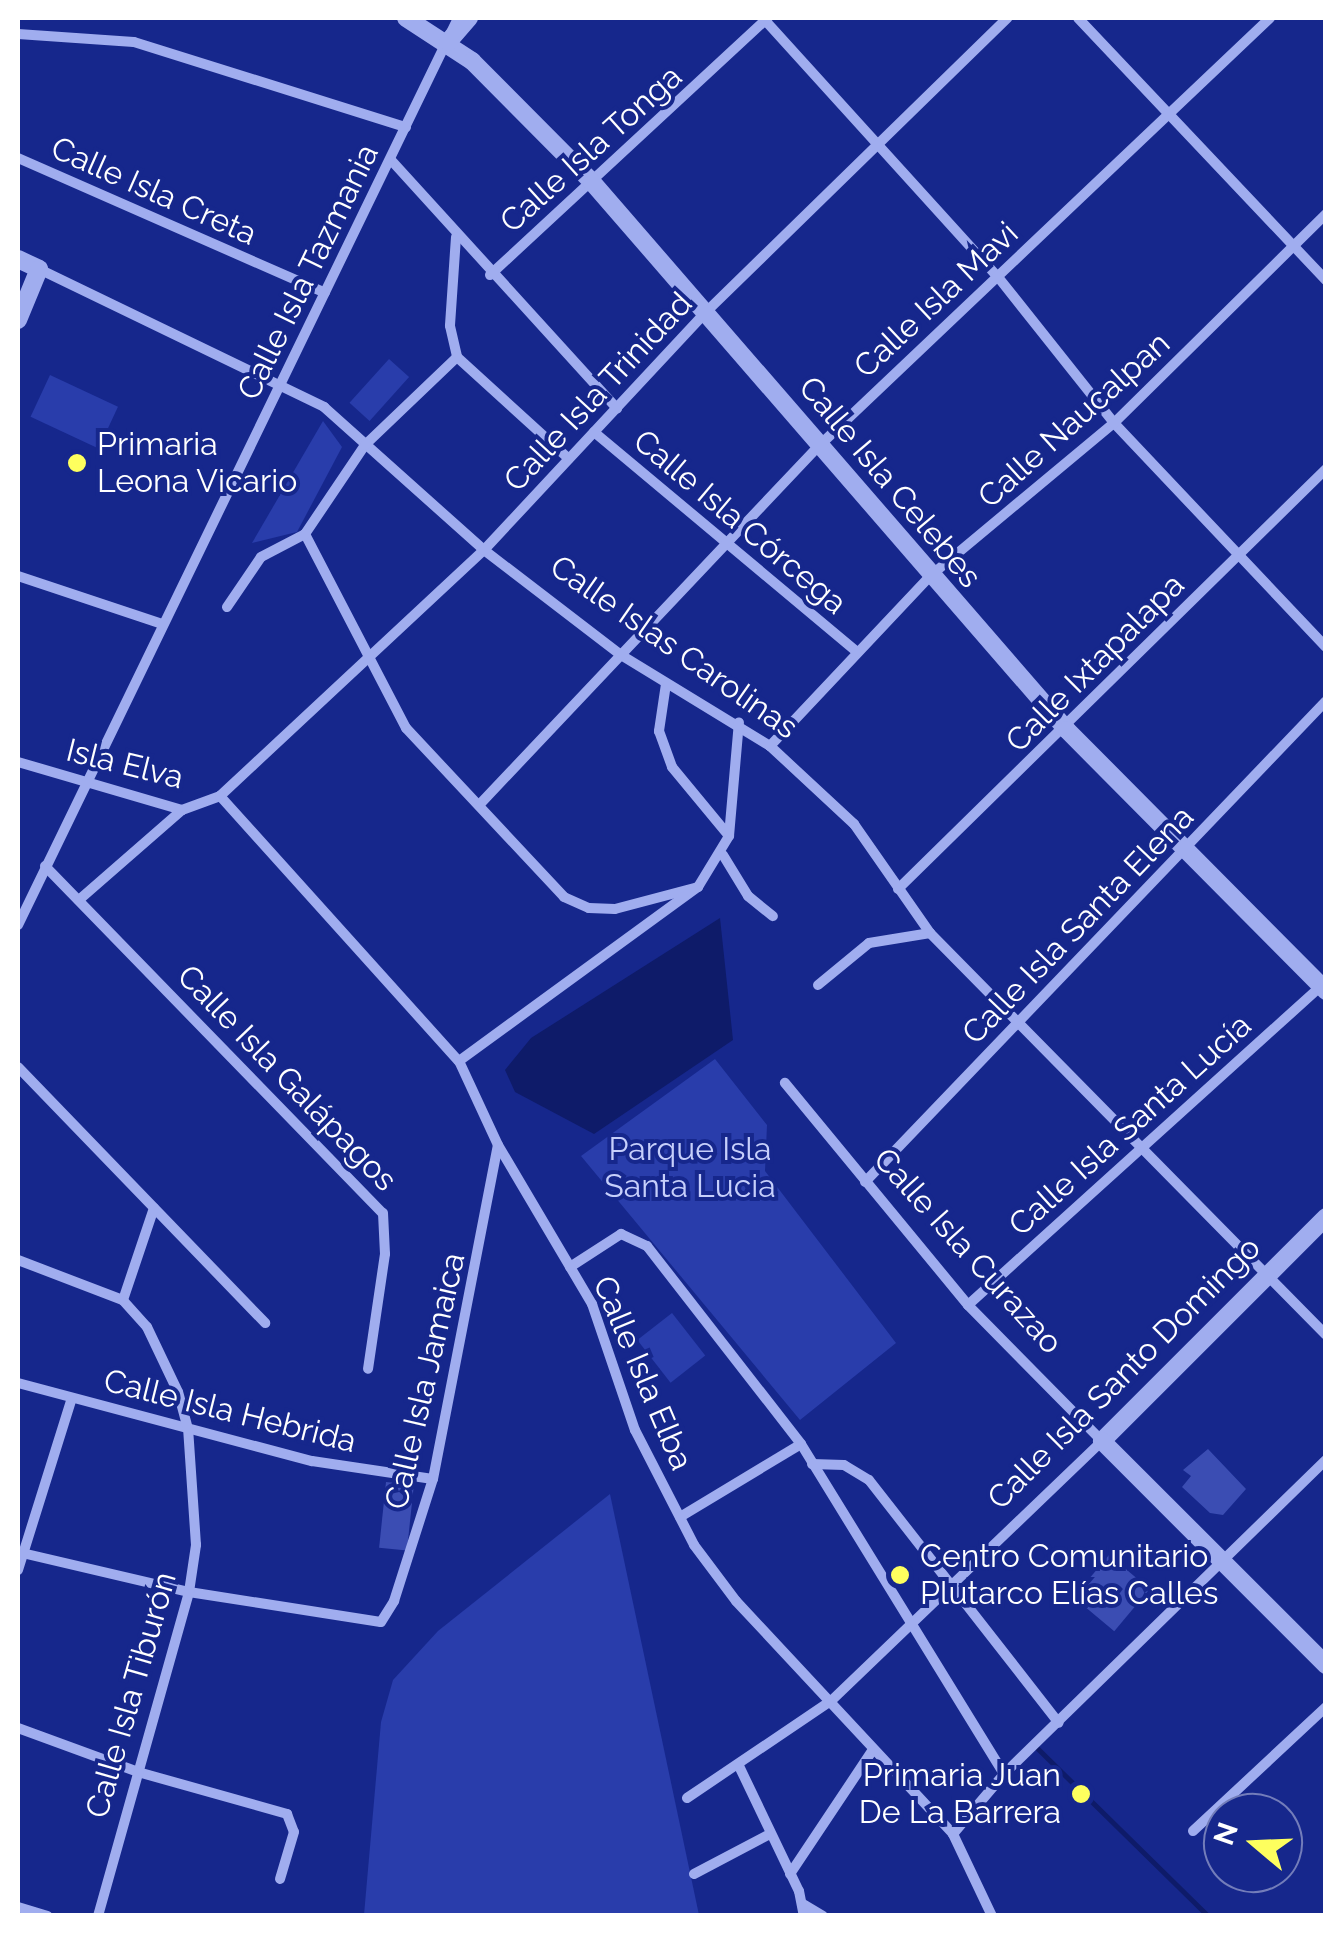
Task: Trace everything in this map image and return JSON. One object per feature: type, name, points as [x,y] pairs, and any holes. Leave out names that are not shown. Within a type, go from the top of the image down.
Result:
[{"type":"street","name":"Calle Isla Celebes","points":[[406,18],[448,42],[592,182],[820,444],[929,578],[1066,730],[1324,986]]},
{"type":"street","name":"Calle Isla Tazmania","points":[[18,925],[21,908],[46,866],[458,18]]},
{"type":"street","points":[[448,42],[469,18]]},
{"type":"street","points":[[766,18],[998,276],[1114,424],[1236,557],[1326,647]]},
{"type":"street","name":"Calle Isla Tonga","points":[[490,275],[766,18]]},
{"type":"street","name":"Calle Isla Trinidad","points":[[220,796],[484,550],[704,314],[876,140],[1008,18]]},
{"type":"street","points":[[1078,18],[1326,280]]},
{"type":"street","name":"Calle Isla Mavi","points":[[481,803],[820,444],[1270,18]]},
{"type":"street","points":[[18,34],[134,42],[406,127]]},
{"type":"street","name":"Calle Isla Creta","points":[[18,158],[325,293]]},
{"type":"street","name":"Calle Isla Córcega","points":[[390,160],[490,275],[617,408]]},
{"type":"street","name":"Calle Naucalpan","points":[[770,746],[855,650],[929,578],[1114,424],[1326,214]]},
{"type":"street","points":[[456,237],[450,326],[457,357],[570,459]]},
{"type":"street","name":"Calle Islas Carolinas","points":[[18,260],[283,382],[324,406],[484,550],[621,655],[739,722],[770,746],[854,824],[930,933],[1326,1336]]},
{"type":"street","points":[[18,320],[39,269]]},
{"type":"street","points":[[227,607],[261,557],[305,534],[366,445],[457,357]]},
{"type":"street","name":"Calle Isla Córcega","points":[[594,432],[855,650]]},
{"type":"street","name":"Calle Ixtapalapa","points":[[898,889],[1066,730],[1326,469]]},
{"type":"street","points":[[305,534],[406,728],[481,803],[539,874],[589,908],[615,909],[698,887]]},
{"type":"street","points":[[18,576],[162,624]]},
{"type":"street","points":[[666,684],[659,730],[672,767],[729,836]]},
{"type":"street","name":"Calle Isla Santa Elena","points":[[864,1182],[1326,701]]},
{"type":"street","points":[[459,1061],[698,887],[723,855],[729,836],[739,722]]},
{"type":"street","name":"Isla Elva","points":[[18,762],[182,810],[220,796]]},
{"type":"street","name":"Calle Isla Elba","points":[[220,796],[459,1061],[498,1145],[592,1304],[634,1430],[680,1518],[736,1601],[953,1834],[992,1916]]},
{"type":"street","points":[[80,898],[182,810]]},
{"type":"street","points":[[723,855],[748,896],[774,916]]},
{"type":"street","name":"Calle Isla Galápagos","points":[[46,866],[382,1214],[385,1254],[368,1369]]},
{"type":"street","points":[[818,985],[869,943],[930,933]]},
{"type":"street","name":"Calle Isla Santa Lucía","points":[[968,1304],[1324,986]]},
{"type":"street","points":[[18,1066],[264,1323]]},
{"type":"street","name":"Calle Isla Curazao","points":[[786,1083],[968,1304],[1326,1665]]},
{"type":"street","name":"Calle Isla Jamaica","points":[[189,1592],[381,1622],[394,1601],[433,1479],[498,1145]]},
{"type":"street","points":[[18,1260],[123,1300],[154,1208]]},
{"type":"street","name":"Calle Isla Santo Domingo","points":[[687,1798],[740,1766],[831,1701],[1102,1441],[1264,1274],[1326,1217]]},
{"type":"street","points":[[570,1267],[621,1234],[639,1238],[801,1444],[910,1628],[1004,1774]]},
{"type":"street","name":"Calle Isla Tiburón","points":[[98,1916],[189,1592],[196,1514],[188,1428],[148,1327],[123,1300]]},
{"type":"street","name":"Calle Isla Hebrida","points":[[18,1383],[312,1461],[433,1479]]},
{"type":"street","points":[[18,1570],[20,1552],[72,1398]]},
{"type":"street","points":[[680,1518],[801,1444]]},
{"type":"street","points":[[953,1834],[1004,1774],[1219,1560],[1326,1460]]},
{"type":"street","points":[[812,1464],[844,1465],[869,1480],[1059,1723]]},
{"type":"street","points":[[20,1552],[189,1592]]},
{"type":"street","points":[[1194,1831],[1326,1707]]},
{"type":"street","points":[[18,1728],[138,1772],[287,1814],[294,1832],[280,1879]]},
{"type":"street","points":[[790,1874],[872,1751]]},
{"type":"street","points":[[740,1766],[803,1910],[824,1916]]},
{"type":"street","points":[[694,1874],[768,1835]]},
{"type":"street","points":[[18,1907],[48,1916]]},
{"type":"green space","points":[[389,359],[409,377],[370,421],[350,403]]},
{"type":"green space","points":[[50,375],[118,407],[99,448],[31,417]]},
{"type":"green space","points":[[323,421],[342,447],[297,532],[252,543]]},
{"type":"green space","name":"Parque Isla Santa Lucia","points":[[715,1059],[767,1125],[765,1171],[896,1343],[800,1420],[581,1156]]},
{"type":"green space","points":[[672,1313],[705,1356],[671,1383],[637,1340]]},
{"type":"green space","points":[[610,1494],[699,1915],[364,1915],[381,1722],[393,1680],[438,1631]]},
{"type":"shaded area","points":[[720,918],[733,1040],[594,1134],[515,1092],[505,1070],[531,1038]]},
{"type":"building","points":[[1208,1449],[1246,1489],[1223,1515],[1210,1513],[1182,1487],[1191,1476],[1183,1470]]},
{"type":"building","points":[[386,1482],[414,1485],[407,1551],[379,1548]]},
{"type":"building","points":[[1109,1555],[1150,1589],[1114,1631],[1074,1597]]},
{"type":"waterway","points":[[1035,1746],[1208,1916]]},
{"type":"place","name":"Primaria Leona Vicario","points":[[77,463]]},
{"type":"place","name":"Centro Comunitario Plutarco Elías Calles","points":[[900,1575]]},
{"type":"place","name":"Primaria Juan De La Barrera","points":[[1081,1794]]}]
